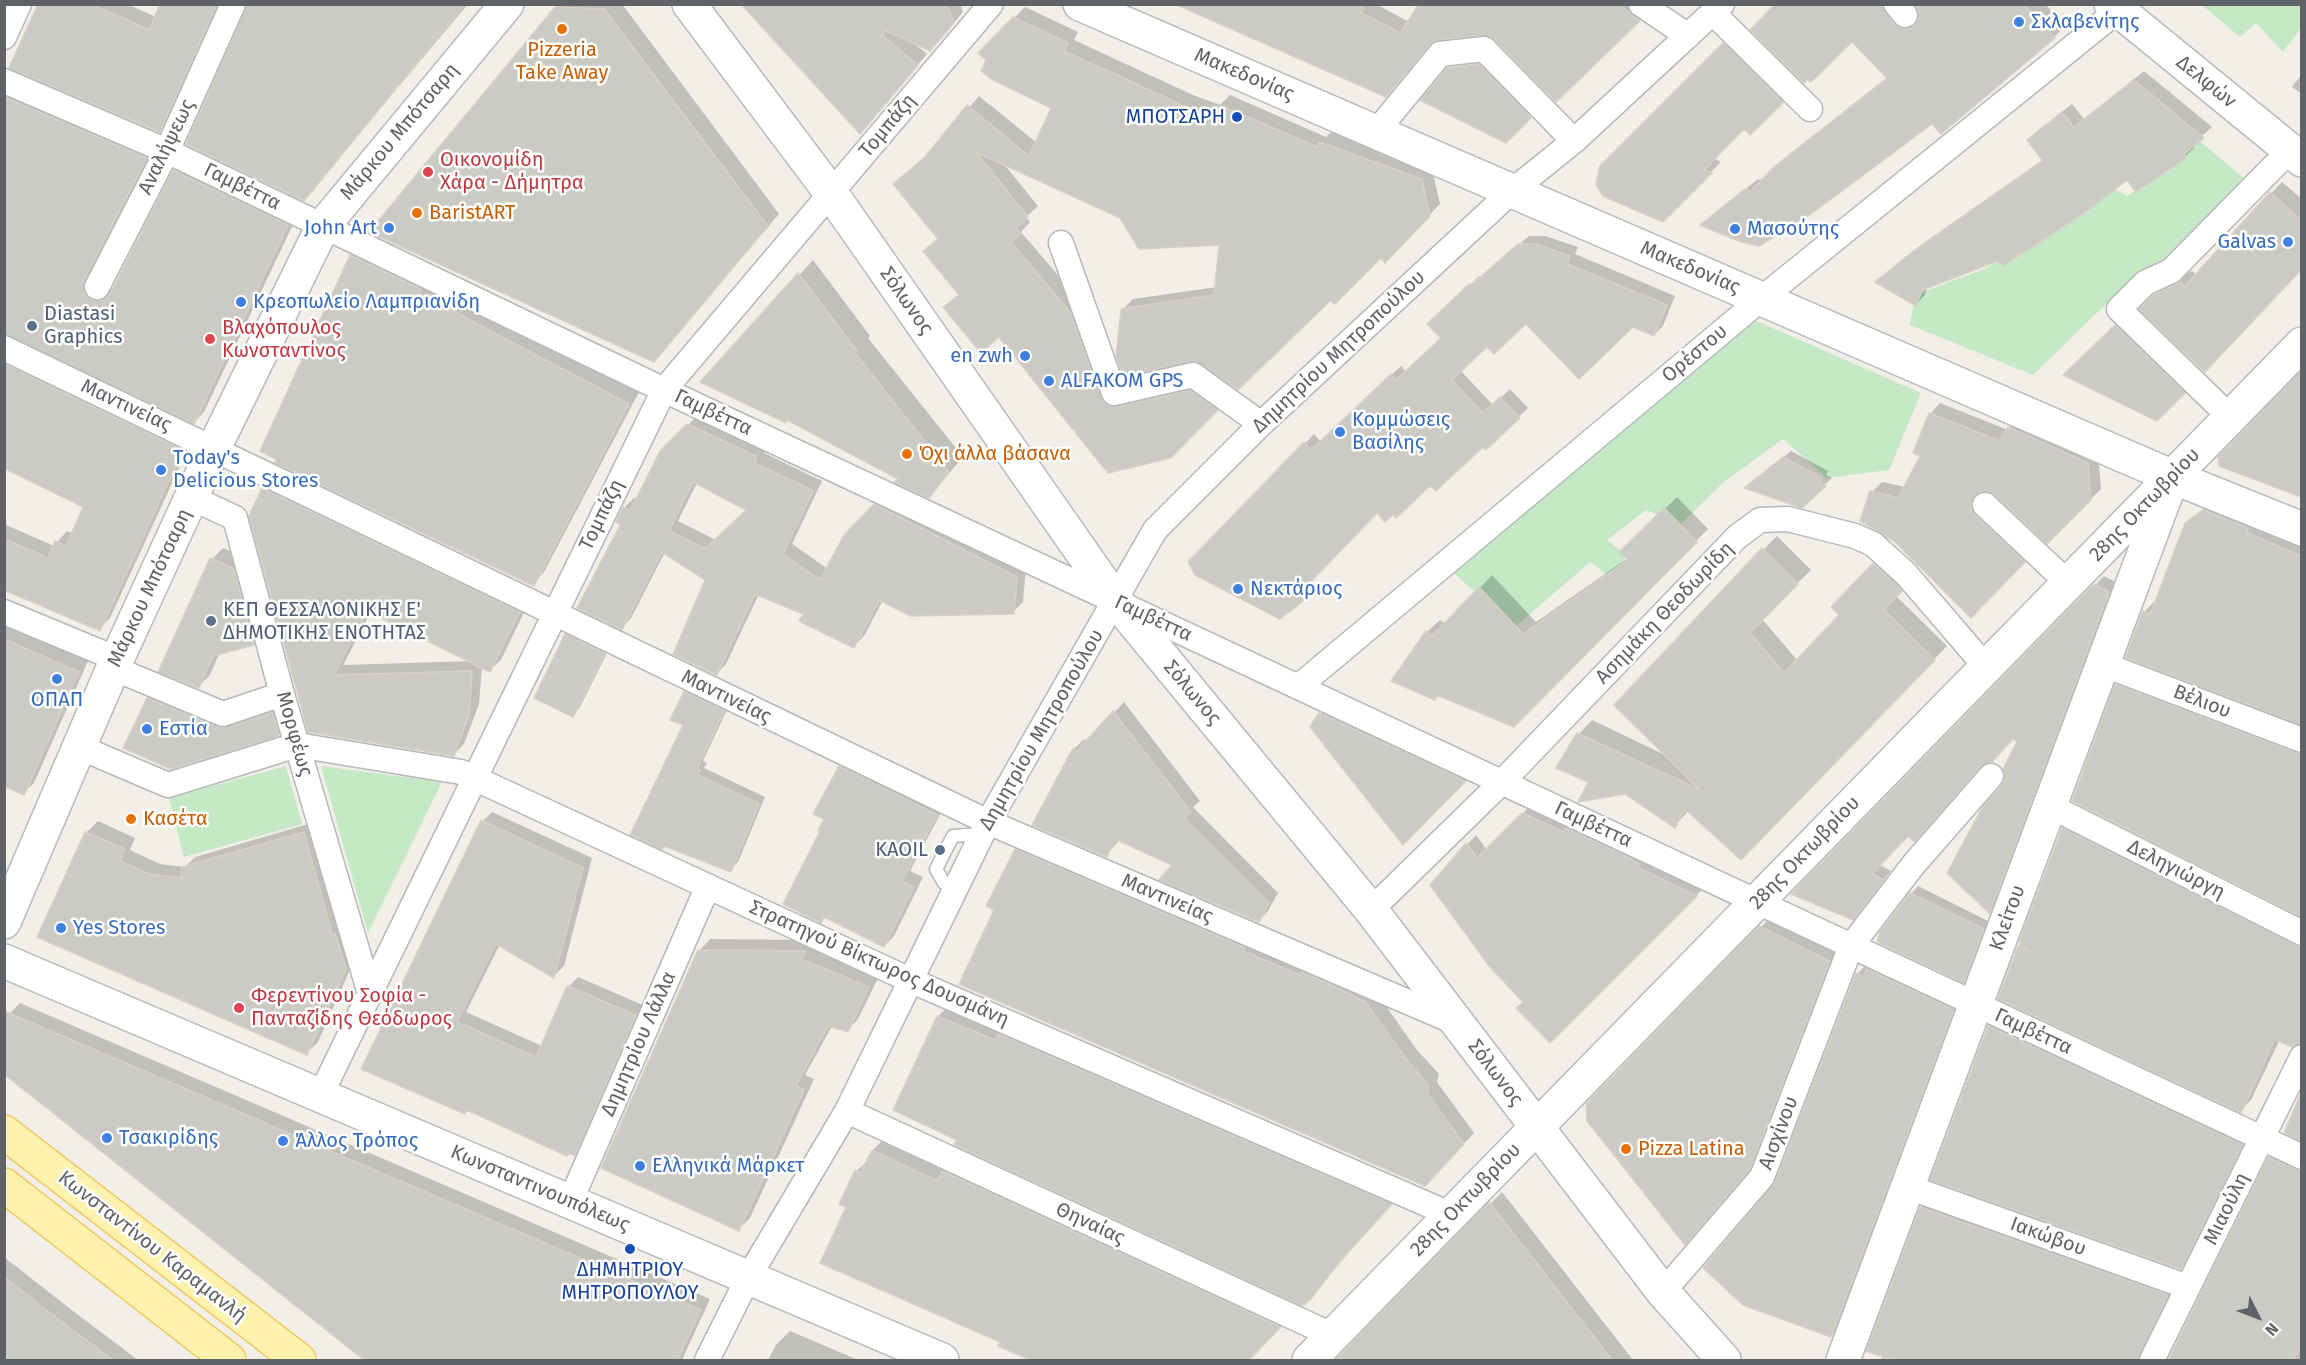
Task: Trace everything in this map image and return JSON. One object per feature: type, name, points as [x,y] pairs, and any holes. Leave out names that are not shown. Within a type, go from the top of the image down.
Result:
[{"type":"main road","name":"Κωνσταντίνου Καραμανλή","points":[[4,1132],[299,1360]]},
{"type":"main road","points":[[4,1185],[229,1360]]},
{"type":"street","points":[[4,37],[20,4]]},
{"type":"street","name":"Αναλήψεως","points":[[97,287],[167,151],[233,4]]},
{"type":"street","name":"Μάρκου Μπότσαρη","points":[[4,922],[115,663],[213,448],[323,226],[507,4]]},
{"type":"street","name":"Σόλωνος","points":[[688,4],[831,193],[1116,601],[1371,910],[1709,1355]]},
{"type":"street","name":"Τομπάζη","points":[[320,1095],[664,390],[991,4]]},
{"type":"street","name":"Μακεδονίας","points":[[1080,4],[2173,477],[2301,529]]},
{"type":"street","points":[[1641,4],[1688,36]]},
{"type":"street","name":"Δελφών","points":[[2118,7],[2296,155]]},
{"type":"street","name":"Ορέστου","points":[[1298,687],[1761,299],[2118,7]]},
{"type":"street","points":[[1717,9],[1810,109]]},
{"type":"street","name":"Δημητρίου Μητροπούλου","points":[[707,1360],[748,1278],[847,1111],[985,828],[1155,530],[1261,424],[1512,191],[1574,141],[1717,9]]},
{"type":"street","points":[[1376,132],[1440,54],[1484,49],[1574,141]]},
{"type":"street","name":"Γαμβέττα","points":[[4,81],[167,151],[664,390],[2301,1157]]},
{"type":"street","points":[[2230,417],[2118,309],[2145,283],[2171,271],[2296,155]]},
{"type":"street","points":[[1060,243],[1114,393],[1193,375],[1261,424]]},
{"type":"street","name":"28ης Οκτωβρίου","points":[[1309,1360],[2301,344]]},
{"type":"street","name":"Μαντινείας","points":[[4,348],[213,448],[985,828],[1457,1023]]},
{"type":"street","name":"Κλείτου","points":[[1852,1358],[1908,1187],[2173,477]]},
{"type":"street","name":"Μορφέως","points":[[192,498],[235,518],[282,694],[370,994]]},
{"type":"street","points":[[1984,505],[2068,583]]},
{"type":"street","name":"Ασημάκη Θεοδωρίδη","points":[[1371,910],[1502,782],[1737,537],[1760,520],[1788,519],[1855,536],[1873,544],[1906,574],[1986,667]]},
{"type":"street","points":[[4,612],[223,714],[282,694]]},
{"type":"street","name":"Βέλιου","points":[[2102,664],[2301,740]]},
{"type":"street","points":[[79,747],[168,785],[297,745]]},
{"type":"street","name":"Στρατηγού Βίκτωρος Δουσμάνη","points":[[297,745],[461,772],[912,981],[1452,1215]]},
{"type":"street","name":"Αισχίνου","points":[[1663,1292],[1762,1177],[1851,946],[1914,864],[1991,776]]},
{"type":"street","name":"Δεληγιώργη","points":[[2050,806],[2301,933]]},
{"type":"street","name":"Δημητρίου Λάλλα","points":[[570,1202],[708,886]]},
{"type":"street","name":"Κωνσταντινουπόλεως","points":[[4,961],[942,1360]]},
{"type":"street","name":"Μιαούλη","points":[[2152,1360],[2301,1057]]},
{"type":"street","name":"Θηναίας","points":[[847,1111],[1334,1336]]},
{"type":"street","name":"Ιακώβου","points":[[1908,1187],[2188,1287]]},
{"type":"lane","points":[[944,883],[936,869],[953,836],[985,828]]},
{"type":"green space","points":[[2202,5],[2301,5],[2301,28],[2283,52],[2256,23],[2240,37]]},
{"type":"green space","points":[[2197,139],[2245,179],[2203,233],[2167,263],[2133,278],[2033,375],[1910,325],[1915,295],[1984,269],[2046,238],[2064,221],[2112,188],[2128,196]]},
{"type":"green space","points":[[1745,316],[1921,393],[1889,470],[1827,478],[1783,439],[1725,481],[1681,524],[1646,510],[1607,540],[1627,556],[1609,576],[1590,562],[1515,627],[1449,569]]},
{"type":"green space","points":[[286,766],[302,824],[184,857],[169,798]]},
{"type":"green space","points":[[321,766],[442,782],[368,933]]},
{"type":"building","points":[[38,4],[91,4],[149,30],[160,4],[217,4],[160,132],[9,68]]},
{"type":"building","points":[[247,4],[465,4],[304,201],[186,144]]},
{"type":"building","points":[[741,4],[946,4],[954,23],[930,51],[885,30],[882,35],[918,65],[860,134]]},
{"type":"building","points":[[1365,4],[1361,13],[1400,33],[1419,4],[1618,4],[1640,21],[1556,102],[1494,39],[1483,35],[1438,40],[1430,44],[1386,97],[1177,5]]},
{"type":"building","points":[[1775,4],[1882,4],[1894,24],[1907,29],[1914,26],[1918,19],[1919,12],[1915,4],[2023,4],[2055,38],[1941,134],[1932,124],[1811,214],[1759,246],[1741,242],[1700,225],[1745,189],[1750,192],[1774,167],[1887,78],[1852,42],[1811,82],[1807,79],[1804,83],[1750,30]]},
{"type":"building","points":[[555,7],[604,9],[768,226],[654,362],[369,232]]},
{"type":"building","points":[[1013,17],[1068,43],[1064,51],[1182,105],[1213,116],[1218,104],[1317,147],[1319,142],[1422,179],[1430,216],[1385,263],[1381,258],[1335,304],[1330,301],[1238,390],[1195,361],[1123,376],[1116,356],[1121,309],[1214,295],[1219,245],[1139,249],[1120,218],[976,152],[1028,217],[1016,228],[1021,234],[1011,242],[1070,312],[1104,403],[1117,407],[1190,390],[1218,410],[1171,458],[1108,473],[999,337],[981,353],[943,307],[959,295],[923,251],[938,239],[893,184],[925,157],[967,105],[1029,156],[1051,108],[991,79],[981,71],[986,60],[978,53]]},
{"type":"building","points":[[1723,43],[1783,103],[1750,135],[1744,129],[1704,170],[1712,173],[1663,222],[1603,196],[1596,184],[1600,166]]},
{"type":"building","points":[[1479,64],[1531,118],[1506,143],[1420,100],[1447,68]]},
{"type":"building","points":[[2134,80],[2204,138],[2184,154],[2186,158],[2136,192],[2127,180],[2087,211],[2003,266],[1998,261],[1922,290],[1916,306],[1875,282],[1911,253],[2043,161],[2027,140],[2062,112],[2074,127]]},
{"type":"building","points":[[4,97],[147,158],[84,280],[85,294],[91,300],[104,299],[110,294],[173,170],[288,225],[194,424],[4,334]]},
{"type":"building","points":[[2270,192],[2301,220],[2301,270],[2205,372],[2139,309],[2153,295],[2180,282],[2185,286]]},
{"type":"building","points":[[1518,244],[1536,244],[1570,256],[1567,264],[1667,305],[1654,336],[1633,327],[1579,379],[1526,324],[1494,354],[1487,347],[1452,380],[1483,413],[1500,397],[1520,418],[1486,450],[1483,447],[1436,491],[1430,486],[1396,518],[1393,514],[1385,522],[1377,513],[1301,592],[1306,599],[1280,619],[1195,575],[1188,562],[1304,442],[1311,450],[1391,374],[1396,380],[1441,338],[1427,324],[1469,284],[1470,286]]},
{"type":"building","points":[[350,255],[421,289],[419,293],[629,404],[534,586],[275,463],[276,459],[260,451]]},
{"type":"building","points":[[798,273],[857,351],[855,353],[949,472],[929,498],[894,482],[898,479],[787,420],[786,423],[700,382]]},
{"type":"building","points":[[2115,325],[2185,393],[2157,421],[2063,375]]},
{"type":"building","points":[[4,364],[183,450],[100,631],[4,590],[4,539],[48,558],[55,541],[66,546],[83,507],[4,468]]},
{"type":"building","points":[[2301,371],[2301,497],[2219,466],[2218,457]]},
{"type":"building","points":[[1929,413],[2000,441],[2008,427],[2088,463],[2091,500],[2047,544],[1994,494],[1981,491],[1974,496],[1971,509],[1975,515],[2025,562],[1971,618],[1894,541],[1860,521],[1870,491],[1898,498],[1920,456],[1913,453]]},
{"type":"building","points":[[687,424],[756,456],[755,463],[813,491],[783,554],[820,580],[844,535],[874,504],[1017,577],[1014,614],[911,616],[879,600],[854,648],[799,621],[803,614],[755,594],[717,675],[673,654],[705,580],[662,552],[622,630],[577,608],[620,525],[616,522],[623,507],[630,511],[660,451]],"holes":[[[693,482],[746,510],[705,549],[669,531]]]},
{"type":"building","points":[[1783,457],[1822,478],[1819,483],[1826,486],[1802,508],[1744,488]]},
{"type":"building","points":[[262,488],[520,612],[490,672],[367,611],[334,675],[472,671],[469,715],[454,756],[308,732],[249,516]]},
{"type":"building","points":[[1664,508],[1697,542],[1514,727],[1437,695],[1435,700],[1391,681],[1426,631],[1432,636],[1479,587],[1523,634],[1628,560],[1619,552]]},
{"type":"building","points":[[2203,510],[2248,528],[2247,533],[2301,556],[2301,725],[2125,658],[2143,611],[2150,615],[2185,523]]},
{"type":"building","points":[[1762,548],[1798,584],[1750,633],[1784,673],[1839,615],[1831,607],[1873,563],[1902,591],[1884,610],[1935,660],[1741,860],[1685,809],[1675,828],[1625,794],[1578,802],[1588,782],[1556,768],[1577,733],[1700,790],[1614,705]]},
{"type":"building","points":[[210,558],[234,569],[254,645],[213,656],[199,688],[158,672]]},
{"type":"building","points":[[2094,584],[2109,592],[1990,914],[1947,873],[1982,808],[2002,785],[2005,778],[2003,769],[2017,742],[2013,739],[1992,762],[1980,767],[1915,842],[1908,836],[1872,874],[1884,880],[1853,920],[1791,894]]},
{"type":"building","points":[[565,634],[605,653],[573,717],[534,698]]},
{"type":"building","points":[[4,639],[79,672],[24,795],[4,786]]},
{"type":"building","points":[[2115,684],[2301,754],[2301,917],[2072,801]]},
{"type":"building","points":[[684,691],[724,711],[697,769],[700,770],[698,775],[759,804],[731,872],[664,846],[662,850],[630,835],[683,725],[670,720]]},
{"type":"building","points":[[147,698],[218,727],[228,728],[273,712],[279,736],[171,769],[123,748]]},
{"type":"building","points":[[1113,711],[1191,812],[1184,818],[1269,903],[1259,922],[1159,880],[1172,865],[1115,839],[1107,857],[1032,825],[1073,748],[1077,751]]},
{"type":"building","points":[[1319,713],[1466,781],[1403,845],[1310,727]]},
{"type":"building","points":[[839,766],[937,815],[902,881],[914,887],[884,947],[824,917],[821,923],[783,904],[820,831],[818,830],[824,819],[813,814]]},
{"type":"building","points":[[1522,813],[1564,832],[1566,828],[1624,855],[1639,864],[1638,868],[1697,896],[1550,1043],[1516,1008],[1523,1002],[1490,967],[1430,885],[1466,843],[1477,858]]},
{"type":"building","points":[[481,820],[583,868],[554,978],[496,944],[457,1022],[536,1057],[567,986],[636,1015],[575,1156],[569,1153],[567,1156],[467,1110],[465,1114],[361,1069]]},
{"type":"building","points":[[2062,828],[2301,947],[2301,1043],[2292,1047],[2275,1039],[2241,1113],[1998,999],[2018,946],[2029,951],[2019,942]]},
{"type":"building","points":[[85,832],[125,849],[120,861],[149,874],[181,878],[182,867],[304,832],[332,934],[335,934],[346,969],[307,1055],[37,937]]},
{"type":"building","points":[[1015,849],[1245,948],[1243,951],[1300,975],[1301,972],[1365,1002],[1429,1086],[1427,1093],[1464,1144],[1425,1186],[959,984],[994,910],[986,906]]},
{"type":"building","points":[[1910,893],[1984,929],[1964,983],[1877,942],[1880,932]]},
{"type":"building","points":[[1759,926],[1830,961],[1750,1170],[1685,1245],[1587,1121],[1586,1104]]},
{"type":"building","points":[[698,950],[806,951],[801,959],[869,987],[848,1032],[828,1026],[796,1086],[804,1090],[739,1231],[601,1168]]},
{"type":"building","points":[[1867,969],[1954,1010],[1831,1337],[1743,1305],[1703,1268],[1775,1182],[1856,973],[1863,977]]},
{"type":"building","points":[[4,1011],[701,1310],[677,1360],[364,1360],[4,1074]]},
{"type":"building","points":[[937,1016],[995,1040],[998,1034],[1392,1204],[1341,1260],[1310,1300],[1302,1306],[954,1145],[957,1140],[893,1110]]},
{"type":"building","points":[[1988,1026],[2243,1145],[2181,1269],[1930,1180]]},
{"type":"building","points":[[2301,1093],[2301,1141],[2284,1133]]},
{"type":"building","points":[[872,1150],[937,1181],[942,1171],[1281,1327],[1249,1360],[1030,1360],[998,1346],[1000,1342],[820,1263],[846,1207],[839,1204],[855,1170],[860,1173]]},
{"type":"building","points":[[2268,1157],[2301,1171],[2301,1344],[2294,1360],[2168,1360]]},
{"type":"building","points":[[1489,1202],[1612,1360],[1335,1360]]},
{"type":"building","points":[[1920,1207],[2168,1295],[2138,1360],[1892,1360],[1866,1351]]},
{"type":"building","points":[[4,1277],[62,1322],[113,1360],[4,1360]]},
{"type":"place","name":"Σκλαβενίτης","points":[[2019,22]]},
{"type":"place","name":"Pizzeria Take Away","points":[[562,29]]},
{"type":"place","name":"ΜΠΟΤΣΑΡΗ","points":[[1237,117]]},
{"type":"place","name":"Οικονομίδη Χάρα - Δήμητρα","points":[[428,172]]},
{"type":"place","name":"BaristART","points":[[417,213]]},
{"type":"place","name":"John Art","points":[[389,228]]},
{"type":"place","name":"Μασούτης","points":[[1735,229]]},
{"type":"place","name":"Galvas","points":[[2288,242]]},
{"type":"place","name":"Κρεοπωλείο Λαμπριανίδη","points":[[241,302]]},
{"type":"place","name":"Diastasi Graphics","points":[[32,326]]},
{"type":"place","name":"Βλαχόπουλος Κωνσταντίνος","points":[[210,339]]},
{"type":"place","name":"en zwh","points":[[1025,356]]},
{"type":"place","name":"ALFAKOM GPS","points":[[1049,381]]},
{"type":"place","name":"Κομμώσεις Βασίλης","points":[[1340,432]]},
{"type":"place","name":"Όχι άλλα βάσανα","points":[[907,454]]},
{"type":"place","name":"Today's Delicious Stores","points":[[161,470]]},
{"type":"place","name":"Νεκτάριος","points":[[1238,589]]},
{"type":"place","name":"ΚΕΠ ΘΕΣΣΑΛΟΝΙΚΗΣ Ε' ΔΗΜΟΤΙΚΗΣ ΕΝΟΤΗΤΑΣ","points":[[211,621]]},
{"type":"place","name":"ΟΠΑΠ","points":[[57,679]]},
{"type":"place","name":"Εστία","points":[[147,729]]},
{"type":"place","name":"Κασέτα","points":[[131,819]]},
{"type":"place","name":"KAOIL","points":[[940,850]]},
{"type":"place","name":"Yes Stores","points":[[61,928]]},
{"type":"place","name":"Φερεντίνου Σοφία - Πανταζίδης Θεόδωρος","points":[[239,1008]]},
{"type":"place","name":"Τσακιρίδης","points":[[107,1138]]},
{"type":"place","name":"Άλλος Τρόπος","points":[[283,1141]]},
{"type":"place","name":"Pizza Latina","points":[[1626,1149]]},
{"type":"place","name":"Ελληνικά Μάρκετ","points":[[640,1166]]},
{"type":"place","name":"ΔΗΜΗΤΡΙΟΥ ΜΗΤΡΟΠΟΥΛΟΥ","points":[[630,1249]]}]
